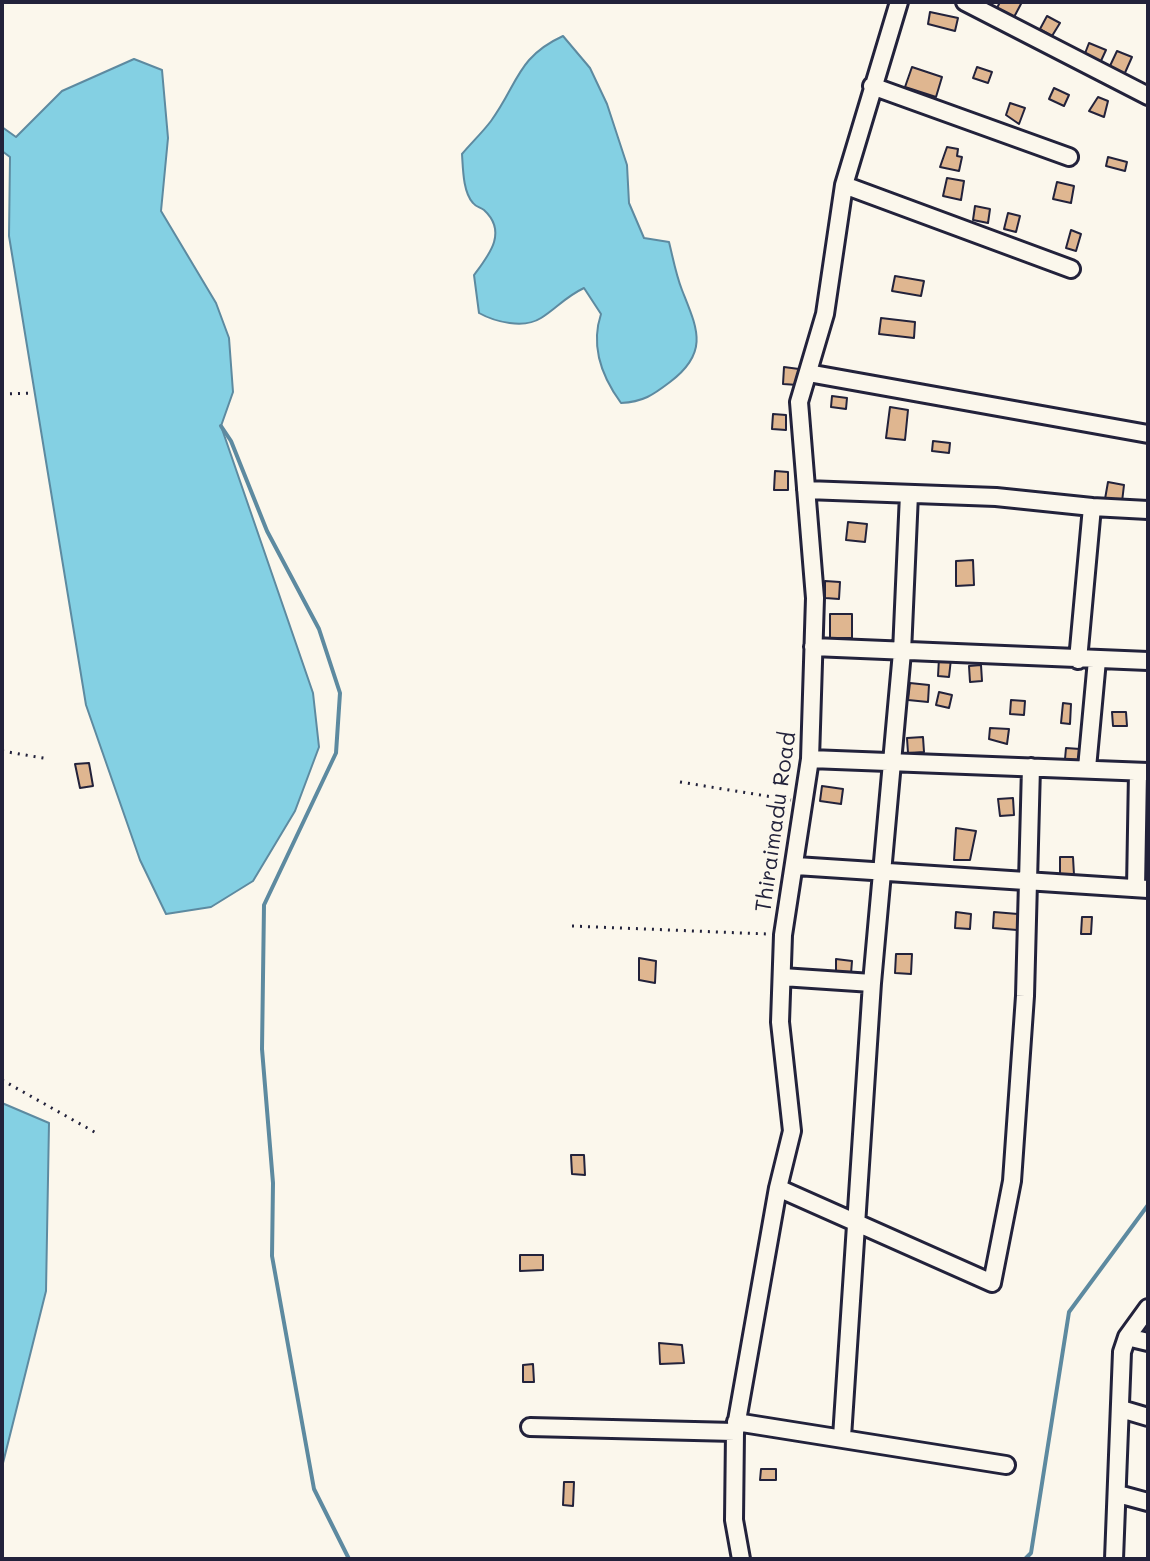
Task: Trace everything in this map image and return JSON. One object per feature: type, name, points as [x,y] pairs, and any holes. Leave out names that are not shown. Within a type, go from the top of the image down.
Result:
[{"type":"street","name":"Thiraimadu Road","points":[[741,1559],[734,1520],[735,1427],[778,1188],[792,1131],[780,1022],[783,935],[810,759],[815,598],[799,402],[825,314],[844,185],[899,2]]},
{"type":"street","points":[[965,2],[1148,96]]},
{"type":"street","points":[[872,86],[1069,157]]},
{"type":"street","points":[[844,185],[1071,269]]},
{"type":"street","points":[[808,373],[1148,434]]},
{"type":"street","points":[[806,490],[996,497],[1148,510]]},
{"type":"street","points":[[842,1437],[872,983],[902,652],[909,494]]},
{"type":"street","points":[[1078,660],[1092,507]]},
{"type":"street","points":[[813,647],[1148,661]]},
{"type":"street","points":[[1087,768],[1097,660]]},
{"type":"street","points":[[796,866],[1142,888],[1143,772],[810,759]]},
{"type":"street","points":[[778,1188],[992,1283],[1012,1181],[1025,996],[1031,767]]},
{"type":"street","points":[[782,977],[872,983]]},
{"type":"street","points":[[1114,1559],[1122,1352],[1127,1337],[1148,1308]]},
{"type":"street","points":[[1127,1337],[1148,1342]]},
{"type":"street","points":[[1121,1409],[1148,1417]]},
{"type":"street","points":[[530,1427],[735,1427],[842,1437],[1006,1465]]},
{"type":"street","points":[[1118,1494],[1148,1502]]},
{"type":"path","points":[[2,394],[33,393]]},
{"type":"path","points":[[2,751],[49,759]]},
{"type":"path","points":[[680,782],[803,802]]},
{"type":"path","points":[[572,926],[783,935]]},
{"type":"path","points":[[2,1080],[98,1134]]},
{"type":"water","points":[[563,36],[590,68],[607,104],[627,165],[629,203],[644,238],[669,242],[695,328],[695,350],[683,371],[658,391],[636,401],[621,403],[608,383],[597,350],[601,314],[584,288],[541,318],[526,323],[510,323],[479,313],[474,275],[494,243],[495,227],[491,218],[474,204],[467,193],[462,154],[491,121],[527,62]]},
{"type":"water","points":[[134,59],[162,70],[168,138],[161,211],[216,303],[229,338],[233,392],[221,426],[313,693],[319,747],[295,811],[253,881],[211,907],[166,914],[140,860],[86,705],[9,236],[10,157],[2,151],[2,127],[16,137],[62,91]]},
{"type":"water","points":[[2,1103],[49,1123],[46,1291],[2,1467]]},
{"type":"building","points":[[1000,2],[1022,2],[1013,19],[996,10]]},
{"type":"building","points":[[930,12],[958,18],[955,31],[928,24]]},
{"type":"building","points":[[1047,16],[1060,23],[1052,36],[1040,29]]},
{"type":"building","points":[[1089,43],[1106,50],[1100,63],[1084,56]]},
{"type":"building","points":[[1117,51],[1132,57],[1124,75],[1109,68]]},
{"type":"building","points":[[912,67],[942,77],[936,97],[905,87]]},
{"type":"building","points":[[977,67],[992,72],[988,83],[973,78]]},
{"type":"building","points":[[1054,88],[1069,95],[1064,106],[1049,99]]},
{"type":"building","points":[[1098,97],[1108,101],[1104,117],[1089,111]]},
{"type":"building","points":[[1010,103],[1025,108],[1019,124],[1006,115]]},
{"type":"building","points":[[947,147],[958,149],[957,156],[962,157],[959,171],[940,167]]},
{"type":"building","points":[[1108,157],[1127,162],[1125,171],[1106,166]]},
{"type":"building","points":[[947,178],[964,181],[961,200],[943,196]]},
{"type":"building","points":[[1057,182],[1074,186],[1071,203],[1053,199]]},
{"type":"building","points":[[975,206],[990,209],[988,223],[973,220]]},
{"type":"building","points":[[1008,213],[1020,216],[1016,232],[1004,229]]},
{"type":"building","points":[[1071,230],[1081,234],[1076,251],[1066,248]]},
{"type":"building","points":[[895,276],[924,281],[921,296],[892,291]]},
{"type":"building","points":[[881,318],[915,322],[914,338],[879,334]]},
{"type":"building","points":[[784,367],[799,369],[798,385],[783,384]]},
{"type":"building","points":[[832,396],[847,398],[846,409],[831,407]]},
{"type":"building","points":[[890,407],[908,410],[905,440],[886,438]]},
{"type":"building","points":[[773,414],[786,415],[786,430],[772,429]]},
{"type":"building","points":[[933,441],[950,443],[949,453],[932,451]]},
{"type":"building","points":[[775,471],[788,472],[788,490],[774,490]]},
{"type":"building","points":[[1108,482],[1124,485],[1122,502],[1105,499]]},
{"type":"building","points":[[848,522],[867,524],[865,542],[846,540]]},
{"type":"building","points":[[973,560],[974,585],[956,586],[956,561]]},
{"type":"building","points":[[825,581],[840,582],[839,599],[825,598]]},
{"type":"building","points":[[830,614],[852,614],[852,638],[830,638]]},
{"type":"building","points":[[939,658],[951,659],[949,677],[938,676]]},
{"type":"building","points":[[981,665],[982,681],[970,682],[969,666]]},
{"type":"building","points":[[910,683],[929,685],[928,702],[908,700]]},
{"type":"building","points":[[939,692],[952,695],[949,708],[936,705]]},
{"type":"building","points":[[1011,700],[1025,701],[1024,715],[1010,714]]},
{"type":"building","points":[[1063,703],[1071,704],[1070,724],[1061,723]]},
{"type":"building","points":[[1112,712],[1126,712],[1127,726],[1113,726]]},
{"type":"building","points":[[990,728],[1009,729],[1007,744],[989,739]]},
{"type":"building","points":[[923,737],[924,752],[908,753],[907,738]]},
{"type":"building","points":[[1066,748],[1080,749],[1079,761],[1065,759]]},
{"type":"building","points":[[89,763],[93,786],[80,788],[75,764]]},
{"type":"building","points":[[822,786],[843,789],[841,804],[820,801]]},
{"type":"building","points":[[1013,798],[1014,815],[1000,816],[998,799]]},
{"type":"building","points":[[956,828],[976,831],[970,860],[954,860]]},
{"type":"building","points":[[1060,857],[1073,857],[1074,875],[1060,875]]},
{"type":"building","points":[[956,912],[971,914],[970,929],[955,928]]},
{"type":"building","points":[[994,912],[1018,914],[1017,930],[993,928]]},
{"type":"building","points":[[1082,917],[1092,917],[1091,934],[1081,934]]},
{"type":"building","points":[[896,954],[912,954],[911,974],[895,973]]},
{"type":"building","points":[[639,958],[656,961],[655,983],[639,980]]},
{"type":"building","points":[[836,959],[852,961],[851,974],[836,973]]},
{"type":"building","points":[[571,1155],[584,1155],[585,1175],[572,1174]]},
{"type":"building","points":[[520,1255],[543,1255],[543,1270],[520,1271]]},
{"type":"building","points":[[659,1343],[682,1345],[684,1363],[660,1364]]},
{"type":"building","points":[[533,1364],[534,1382],[523,1382],[523,1365]]},
{"type":"building","points":[[761,1469],[776,1469],[776,1480],[760,1480]]},
{"type":"building","points":[[564,1482],[574,1482],[573,1506],[563,1505]]},
{"type":"waterway","points":[[221,426],[231,441],[267,531],[319,629],[340,693],[336,753],[264,905],[262,1049],[273,1183],[272,1256],[314,1489],[349,1559]]},
{"type":"waterway","points":[[1025,1559],[1031,1553],[1069,1312],[1148,1205]]}]
